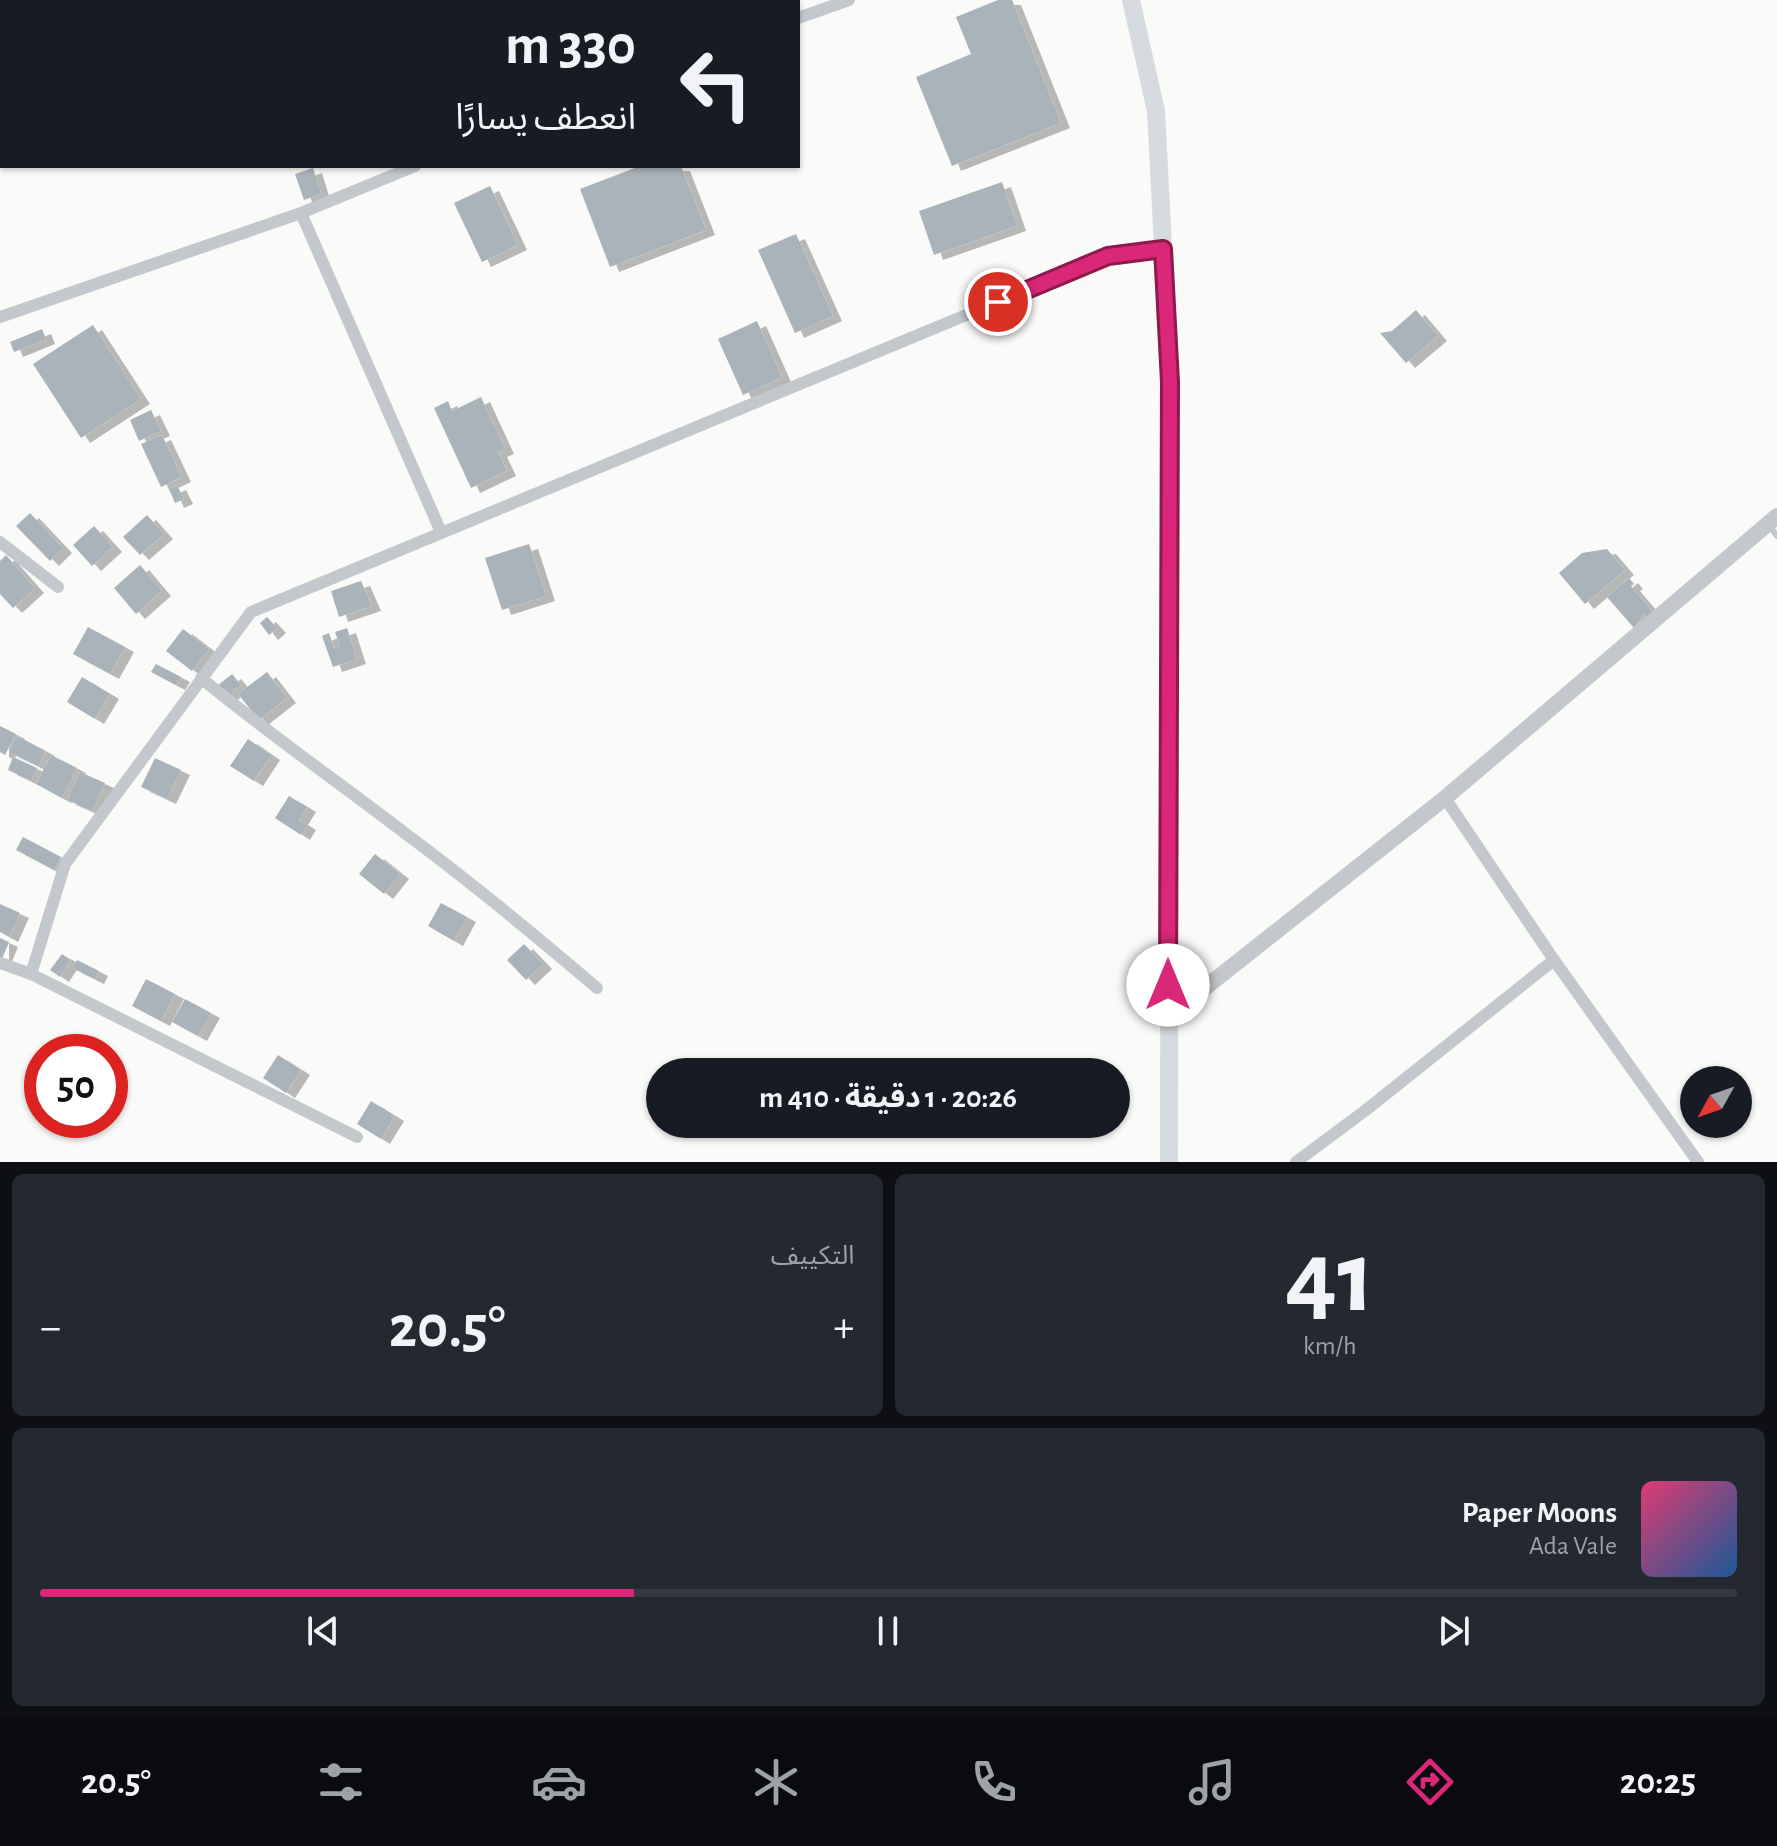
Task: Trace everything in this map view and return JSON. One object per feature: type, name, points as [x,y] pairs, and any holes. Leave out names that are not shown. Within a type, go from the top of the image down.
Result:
[{"type":"main road","points":[[1131,0],[1156,111],[1170,382],[1169,1162]]},
{"type":"street","points":[[800,17],[849,0]]},
{"type":"street","points":[[0,317],[301,213],[410,168]]},
{"type":"street","points":[[301,213],[441,532]]},
{"type":"street","points":[[31,974],[65,864],[251,612],[1108,256],[1163,249]]},
{"type":"street","points":[[1168,1017],[1445,798],[1774,526]]},
{"type":"street","points":[[0,542],[58,587]]},
{"type":"street","points":[[201,678],[277,740],[407,834],[510,914],[597,988]]},
{"type":"street","points":[[1445,798],[1554,960],[1698,1162]]},
{"type":"street","points":[[1296,1162],[1554,960]]},
{"type":"street","points":[[0,963],[31,974],[357,1137]]},
{"type":"building","points":[[998,0],[1012,0],[1061,123],[952,166],[916,77],[971,54],[956,17]]},
{"type":"building","points":[[313,168],[321,194],[304,200],[295,174]]},
{"type":"building","points":[[635,168],[682,168],[706,230],[610,267],[580,189]]},
{"type":"building","points":[[1002,182],[1017,226],[934,255],[919,211]]},
{"type":"building","points":[[490,186],[518,245],[482,262],[454,203]]},
{"type":"building","points":[[796,234],[833,316],[795,333],[758,250]]},
{"type":"building","points":[[1416,310],[1438,336],[1406,363],[1380,333],[1392,331]]},
{"type":"building","points":[[757,321],[782,377],[743,395],[718,339]]},
{"type":"building","points":[[93,325],[141,399],[81,438],[33,364]]},
{"type":"building","points":[[42,329],[46,339],[14,352],[10,342]]},
{"type":"building","points":[[481,397],[505,449],[498,452],[507,471],[471,488],[434,408],[448,401],[452,411]]},
{"type":"building","points":[[151,410],[161,431],[139,441],[130,420]]},
{"type":"building","points":[[162,435],[182,477],[161,487],[141,444]]},
{"type":"building","points":[[177,485],[184,499],[175,503],[169,489]]},
{"type":"building","points":[[30,513],[63,548],[50,561],[16,526]]},
{"type":"building","points":[[147,515],[164,534],[140,555],[123,537]]},
{"type":"building","points":[[94,526],[113,547],[92,566],[73,545]]},
{"type":"building","points":[[529,544],[546,596],[502,610],[485,558]]},
{"type":"building","points":[[1607,549],[1625,570],[1585,604],[1559,573],[1582,553]]},
{"type":"building","points":[[6,555],[35,588],[13,608],[0,594],[0,561]]},
{"type":"building","points":[[140,565],[162,591],[136,614],[114,588]]},
{"type":"building","points":[[1629,578],[1634,584],[1631,586],[1653,612],[1647,617],[1644,614],[1634,628],[1607,597]]},
{"type":"building","points":[[361,581],[372,606],[339,617],[331,591]]},
{"type":"building","points":[[267,617],[277,628],[269,635],[260,623]]},
{"type":"building","points":[[88,627],[125,647],[110,674],[73,654]]},
{"type":"building","points":[[347,628],[357,659],[333,667],[322,636],[329,633],[334,648],[340,646],[335,632]]},
{"type":"building","points":[[183,629],[209,649],[192,671],[166,651]]},
{"type":"building","points":[[156,664],[181,677],[176,685],[151,672]]},
{"type":"building","points":[[267,672],[287,698],[259,720],[238,694]]},
{"type":"building","points":[[232,674],[241,685],[226,697],[217,686]]},
{"type":"building","points":[[82,677],[110,694],[95,719],[67,702]]},
{"type":"building","points":[[0,726],[16,734],[5,755],[0,752]]},
{"type":"building","points":[[17,736],[46,751],[38,766],[9,752]]},
{"type":"building","points":[[248,739],[271,755],[254,781],[230,766]]},
{"type":"building","points":[[51,755],[77,768],[62,798],[36,784]]},
{"type":"building","points":[[13,757],[37,768],[31,781],[8,770]]},
{"type":"building","points":[[155,758],[181,770],[167,799],[141,787]]},
{"type":"building","points":[[80,772],[105,783],[92,811],[67,800]]},
{"type":"building","points":[[289,796],[307,807],[299,820],[307,825],[301,835],[275,818]]},
{"type":"building","points":[[23,837],[61,857],[54,870],[16,850]]},
{"type":"building","points":[[375,854],[400,874],[384,894],[359,874]]},
{"type":"building","points":[[441,903],[467,917],[454,941],[428,926]]},
{"type":"building","points":[[0,904],[20,913],[9,937],[0,932]]},
{"type":"building","points":[[0,938],[9,942],[2,959],[0,958]]},
{"type":"building","points":[[524,944],[543,964],[526,980],[507,960]]},
{"type":"building","points":[[62,954],[71,960],[60,977],[50,970]]},
{"type":"building","points":[[77,960],[99,971],[95,979],[72,968]]},
{"type":"building","points":[[146,979],[175,994],[161,1021],[132,1006]]},
{"type":"building","points":[[185,999],[211,1013],[198,1036],[172,1022]]},
{"type":"building","points":[[278,1055],[301,1070],[286,1093],[263,1078]]},
{"type":"building","points":[[371,1101],[395,1116],[381,1139],[357,1124]]},
{"type":"route","points":[[998,302],[1108,256],[1163,249],[1170,382],[1168,985]]}]
